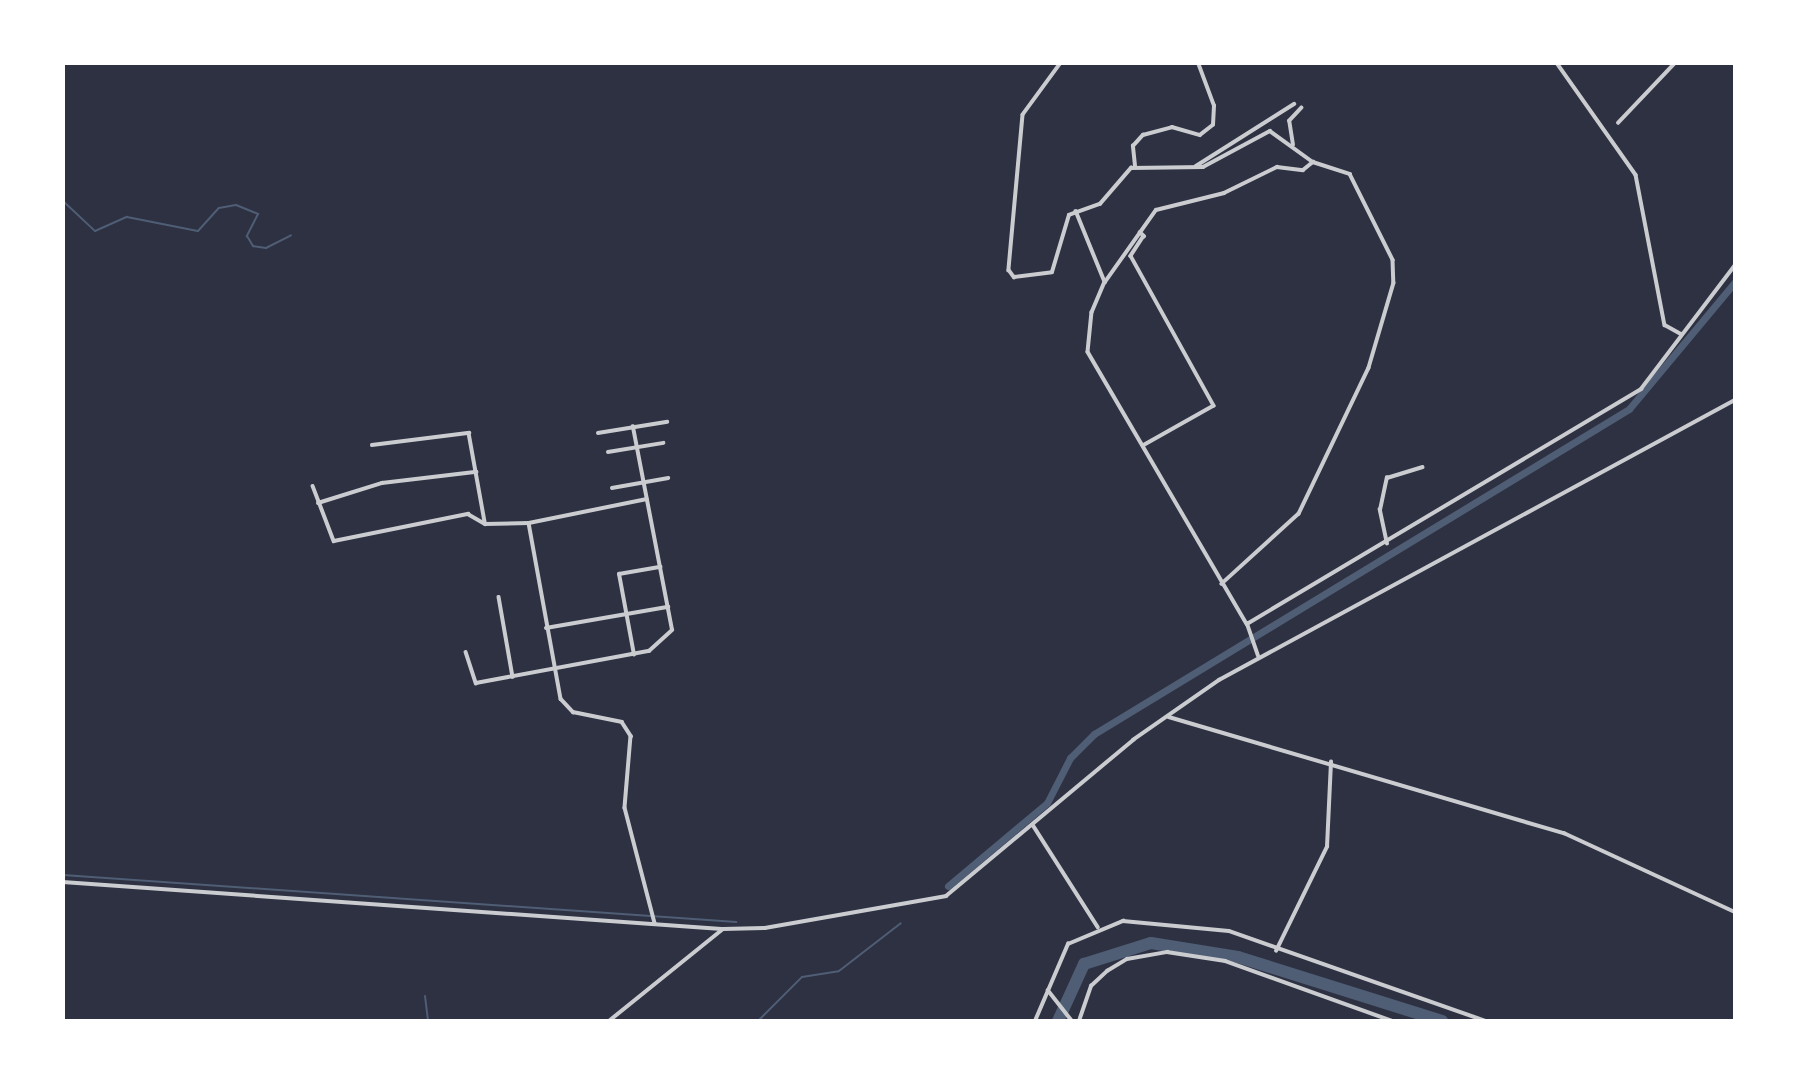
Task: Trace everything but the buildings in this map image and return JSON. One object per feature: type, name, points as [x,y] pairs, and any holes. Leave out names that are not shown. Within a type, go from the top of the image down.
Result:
[{"type":"street","points":[[1061,63],[1023,115],[1011,275],[1052,272],[1069,215],[1100,204],[1135,166],[1133,146],[1143,135],[1172,127],[1200,135],[1213,125],[1214,107],[1198,63]]},
{"type":"street","points":[[1557,63],[1636,174],[1665,325],[1682,334]]},
{"type":"street","points":[[1618,123],[1675,63]]},
{"type":"street","points":[[1188,170],[1294,104]]},
{"type":"street","points":[[1293,145],[1289,121],[1301,108]]},
{"type":"street","points":[[1135,166],[1188,170],[1210,165],[1264,132],[1281,134],[1313,162],[1350,174],[1382,229],[1394,284],[1366,377],[1298,514],[1222,584]]},
{"type":"street","points":[[1258,656],[1247,624],[1088,352],[1092,312],[1105,282],[1156,210],[1224,193],[1277,167],[1303,170],[1313,162]]},
{"type":"street","points":[[1076,211],[1105,282]]},
{"type":"street","points":[[1140,232],[1144,236],[1131,256],[1214,406],[1142,447]]},
{"type":"street","points":[[1247,624],[1616,410],[1641,389],[1735,265]]},
{"type":"street","points":[[63,882],[723,929],[920,906],[946,896],[1167,717],[1258,656],[1437,567],[1523,512],[1735,400]]},
{"type":"street","points":[[598,433],[667,422]]},
{"type":"street","points":[[466,652],[476,683],[634,655],[661,644],[672,630],[633,427]]},
{"type":"street","points":[[372,445],[469,433],[485,524]]},
{"type":"street","points":[[608,452],[663,443]]},
{"type":"street","points":[[1387,544],[1380,510],[1387,478],[1422,467]]},
{"type":"street","points":[[318,503],[382,483],[476,472]]},
{"type":"street","points":[[612,488],[668,478]]},
{"type":"street","points":[[313,486],[334,541],[468,514],[485,524],[529,523],[648,499]]},
{"type":"street","points":[[529,523],[553,671],[565,706],[613,718],[628,729],[625,808],[655,923]]},
{"type":"street","points":[[634,655],[619,574],[661,567]]},
{"type":"street","points":[[499,597],[513,678]]},
{"type":"street","points":[[546,628],[668,607]]},
{"type":"street","points":[[1167,717],[1331,762],[1564,833],[1735,912]]},
{"type":"street","points":[[1276,951],[1326,847],[1331,762]]},
{"type":"street","points":[[1033,825],[1098,927]]},
{"type":"street","points":[[1035,1021],[1063,950],[1098,927],[1123,921],[1191,925],[1486,1021]]},
{"type":"street","points":[[609,1021],[723,929]]},
{"type":"street","points":[[1079,1021],[1091,986],[1107,971],[1127,959],[1167,952],[1225,961],[1393,1021]]},
{"type":"street","points":[[1049,991],[1072,1021]]},
{"type":"waterway","points":[[63,201],[95,231],[127,217],[198,231],[219,208],[236,205],[258,214],[247,236],[253,246],[266,248],[291,235]]},
{"type":"waterway","points":[[948,886],[1047,803],[1070,758],[1094,734],[1629,409],[1735,282]]},
{"type":"waterway","points":[[63,875],[736,922]]},
{"type":"waterway","points":[[758,1021],[802,977],[839,971],[901,923]]},
{"type":"waterway","points":[[1058,1021],[1084,964],[1151,943],[1238,957],[1442,1021]]},
{"type":"waterway","points":[[425,996],[428,1021]]}]
